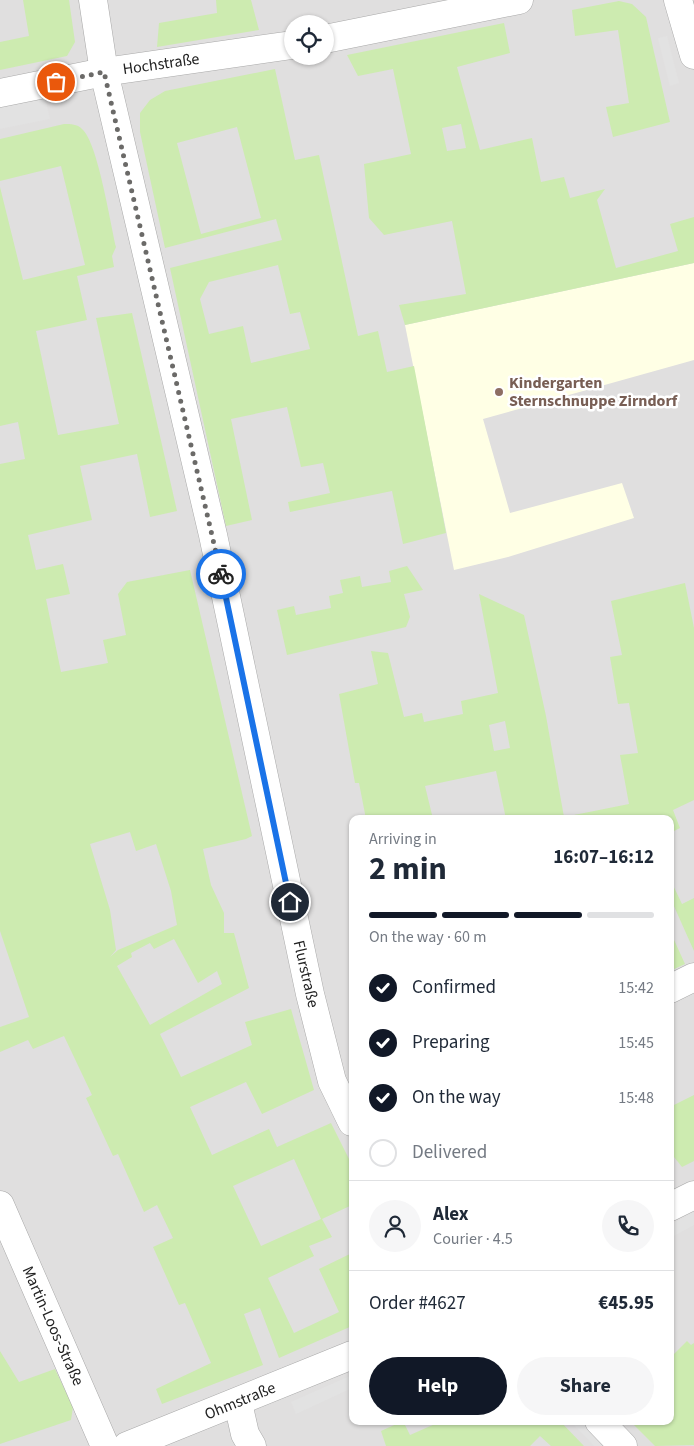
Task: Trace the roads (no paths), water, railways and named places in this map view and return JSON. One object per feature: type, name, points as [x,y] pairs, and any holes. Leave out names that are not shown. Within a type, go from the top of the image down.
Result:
[{"type":"street","name":"Flurstraße","points":[[93,0],[104,72],[213,535],[310,994],[332,1081],[349,1116]]},
{"type":"street","points":[[334,37],[519,0]]},
{"type":"street","points":[[678,0],[694,56]]},
{"type":"street","name":"Hochstraße","points":[[0,93],[104,72],[284,46]]},
{"type":"street","points":[[674,987],[694,977]]},
{"type":"street","points":[[674,1205],[694,1195]]},
{"type":"street","name":"Martin-Loos-Straße","points":[[0,1205],[105,1446]]},
{"type":"street","name":"Ohmstraße","points":[[127,1446],[238,1403],[349,1356]]},
{"type":"street","points":[[238,1403],[245,1434],[252,1446]]},
{"type":"street","points":[[603,1425],[623,1446]]},
{"type":"place","name":"Kindergarten Sternschnuppe Zirndorf","points":[[499,392]]}]
